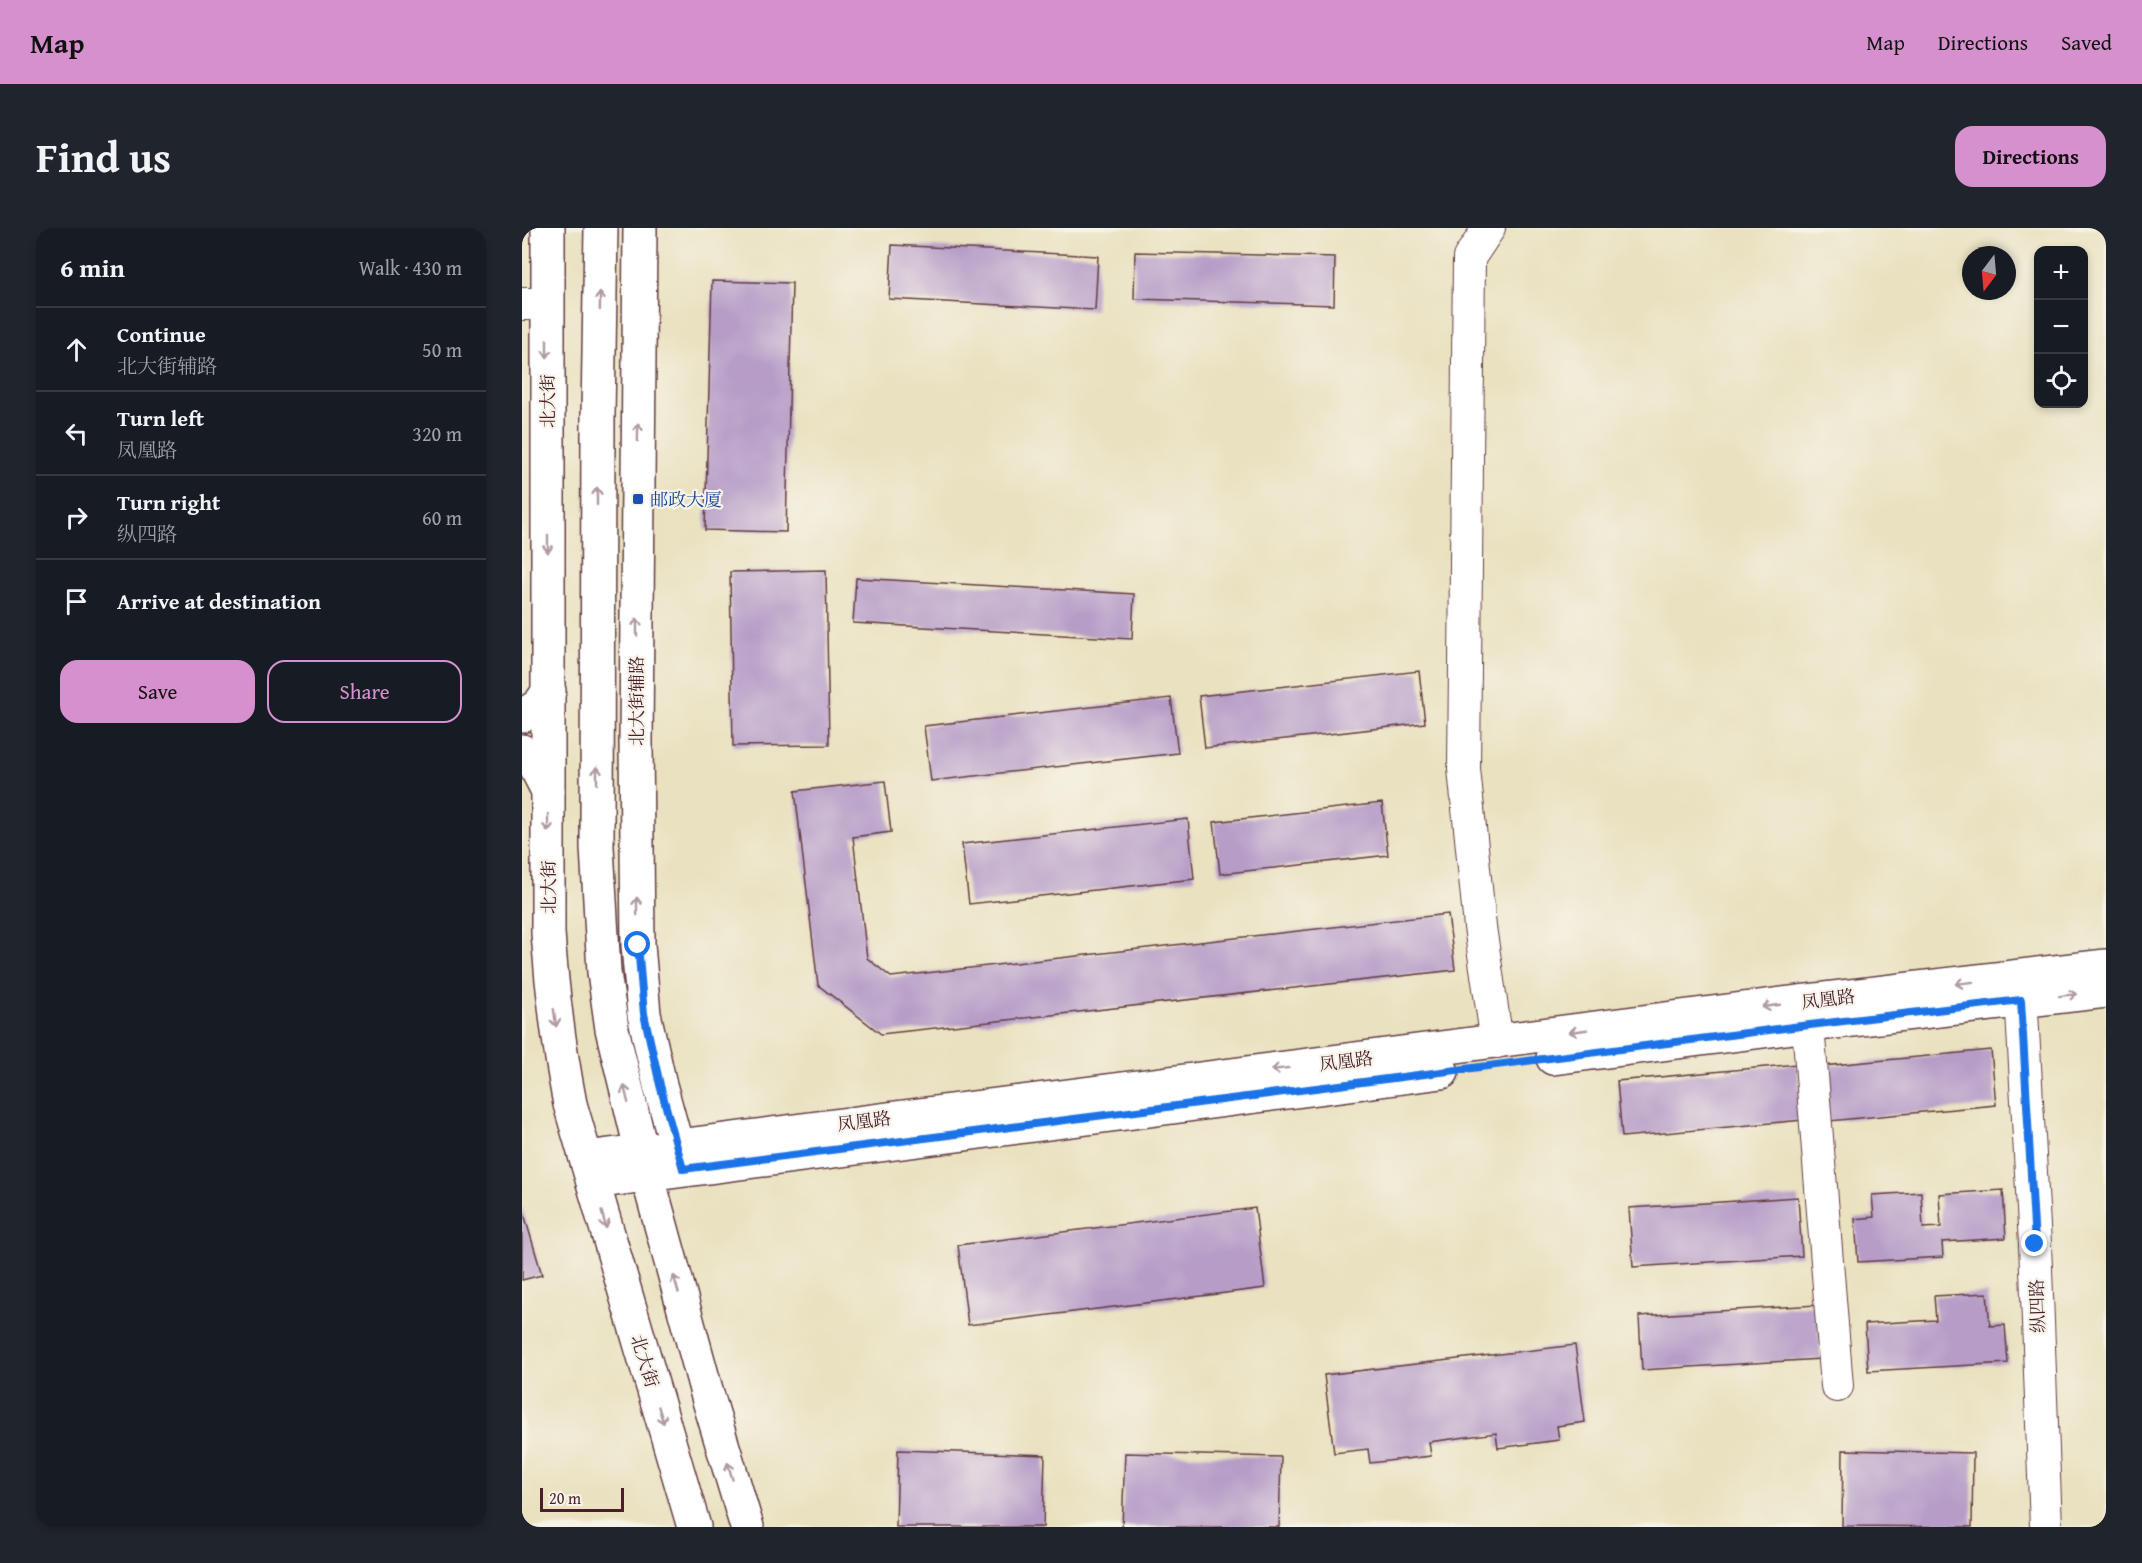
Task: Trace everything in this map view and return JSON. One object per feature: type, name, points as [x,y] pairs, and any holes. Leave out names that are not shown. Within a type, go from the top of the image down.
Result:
[{"type":"street","name":"北大街","points":[[548,228],[534,304],[549,691],[548,933],[553,1000],[559,1050],[570,1104],[694,1527]]},
{"type":"street","points":[[601,228],[597,711],[597,847],[600,924],[612,1029],[644,1162],[708,1397],[747,1527]]},
{"type":"street","name":"北大街辅路","points":[[640,228],[636,730],[638,945],[644,1014],[660,1085],[680,1157]]},
{"type":"street","points":[[1489,228],[1469,258],[1464,769],[1480,927],[1497,1042]]},
{"type":"street","points":[[522,716],[538,705],[549,691]]},
{"type":"street","points":[[522,751],[531,758],[548,791]]},
{"type":"street","name":"凤凰路","points":[[680,1157],[1807,1013],[2014,989],[2106,966]]},
{"type":"street","name":"凤凰路","points":[[2014,989],[2106,991]]},
{"type":"street","name":"纵四路","points":[[2014,989],[2031,1527]]},
{"type":"street","name":"纵四路","points":[[2014,989],[2035,1244],[2046,1527]]},
{"type":"street","points":[[1807,1013],[1837,1386]]},
{"type":"street","name":"凤凰路","points":[[590,1170],[1497,1042],[1807,1013]]},
{"type":"building","points":[[892,245],[1098,256],[1095,310],[889,299]]},
{"type":"building","points":[[1135,252],[1335,257],[1334,305],[1134,299]]},
{"type":"building","points":[[712,281],[792,283],[786,532],[705,530]]},
{"type":"building","points":[[826,570],[829,745],[733,746],[730,572]]},
{"type":"building","points":[[856,578],[1134,594],[1132,639],[853,623]]},
{"type":"building","points":[[1419,671],[1425,723],[1205,748],[1199,696]]},
{"type":"building","points":[[1171,698],[1178,753],[931,781],[924,726]]},
{"type":"building","points":[[885,781],[891,832],[853,837],[867,958],[891,977],[1448,914],[1455,970],[881,1034],[818,985],[795,791]]},
{"type":"building","points":[[1382,803],[1388,855],[1220,874],[1214,822]]},
{"type":"building","points":[[1188,819],[1194,879],[969,904],[962,844]]},
{"type":"building","points":[[1991,1050],[1996,1105],[1829,1121],[1823,1066]]},
{"type":"building","points":[[1797,1064],[1803,1120],[1622,1137],[1617,1081]]},
{"type":"building","points":[[2003,1190],[2006,1238],[1942,1242],[1943,1257],[1858,1262],[1855,1219],[1874,1217],[1872,1195],[1921,1192],[1923,1228],[1941,1227],[1939,1194]]},
{"type":"building","points":[[1798,1197],[1802,1256],[1633,1267],[1629,1208]]},
{"type":"building","points":[[522,1207],[542,1275],[522,1280]]},
{"type":"building","points":[[1255,1208],[1265,1288],[968,1325],[958,1245]]},
{"type":"building","points":[[1987,1293],[1990,1326],[2005,1325],[2008,1363],[1868,1371],[1865,1324],[1936,1320],[1934,1296]]},
{"type":"building","points":[[1817,1305],[1821,1359],[1642,1370],[1639,1316]]},
{"type":"building","points":[[1575,1345],[1585,1422],[1557,1426],[1559,1440],[1498,1448],[1496,1433],[1429,1442],[1431,1456],[1370,1463],[1368,1449],[1334,1453],[1324,1375]]},
{"type":"building","points":[[898,1450],[1045,1455],[1043,1527],[896,1527]]},
{"type":"building","points":[[1843,1450],[1973,1453],[1972,1527],[1842,1526]]},
{"type":"building","points":[[1125,1453],[1281,1457],[1279,1527],[1122,1527]]},
{"type":"place","name":"邮政大厦","points":[[638,499]]},
{"type":"route","points":[[638,945],[644,1014],[660,1085],[683,1169],[2021,1000],[2035,1244]]}]
